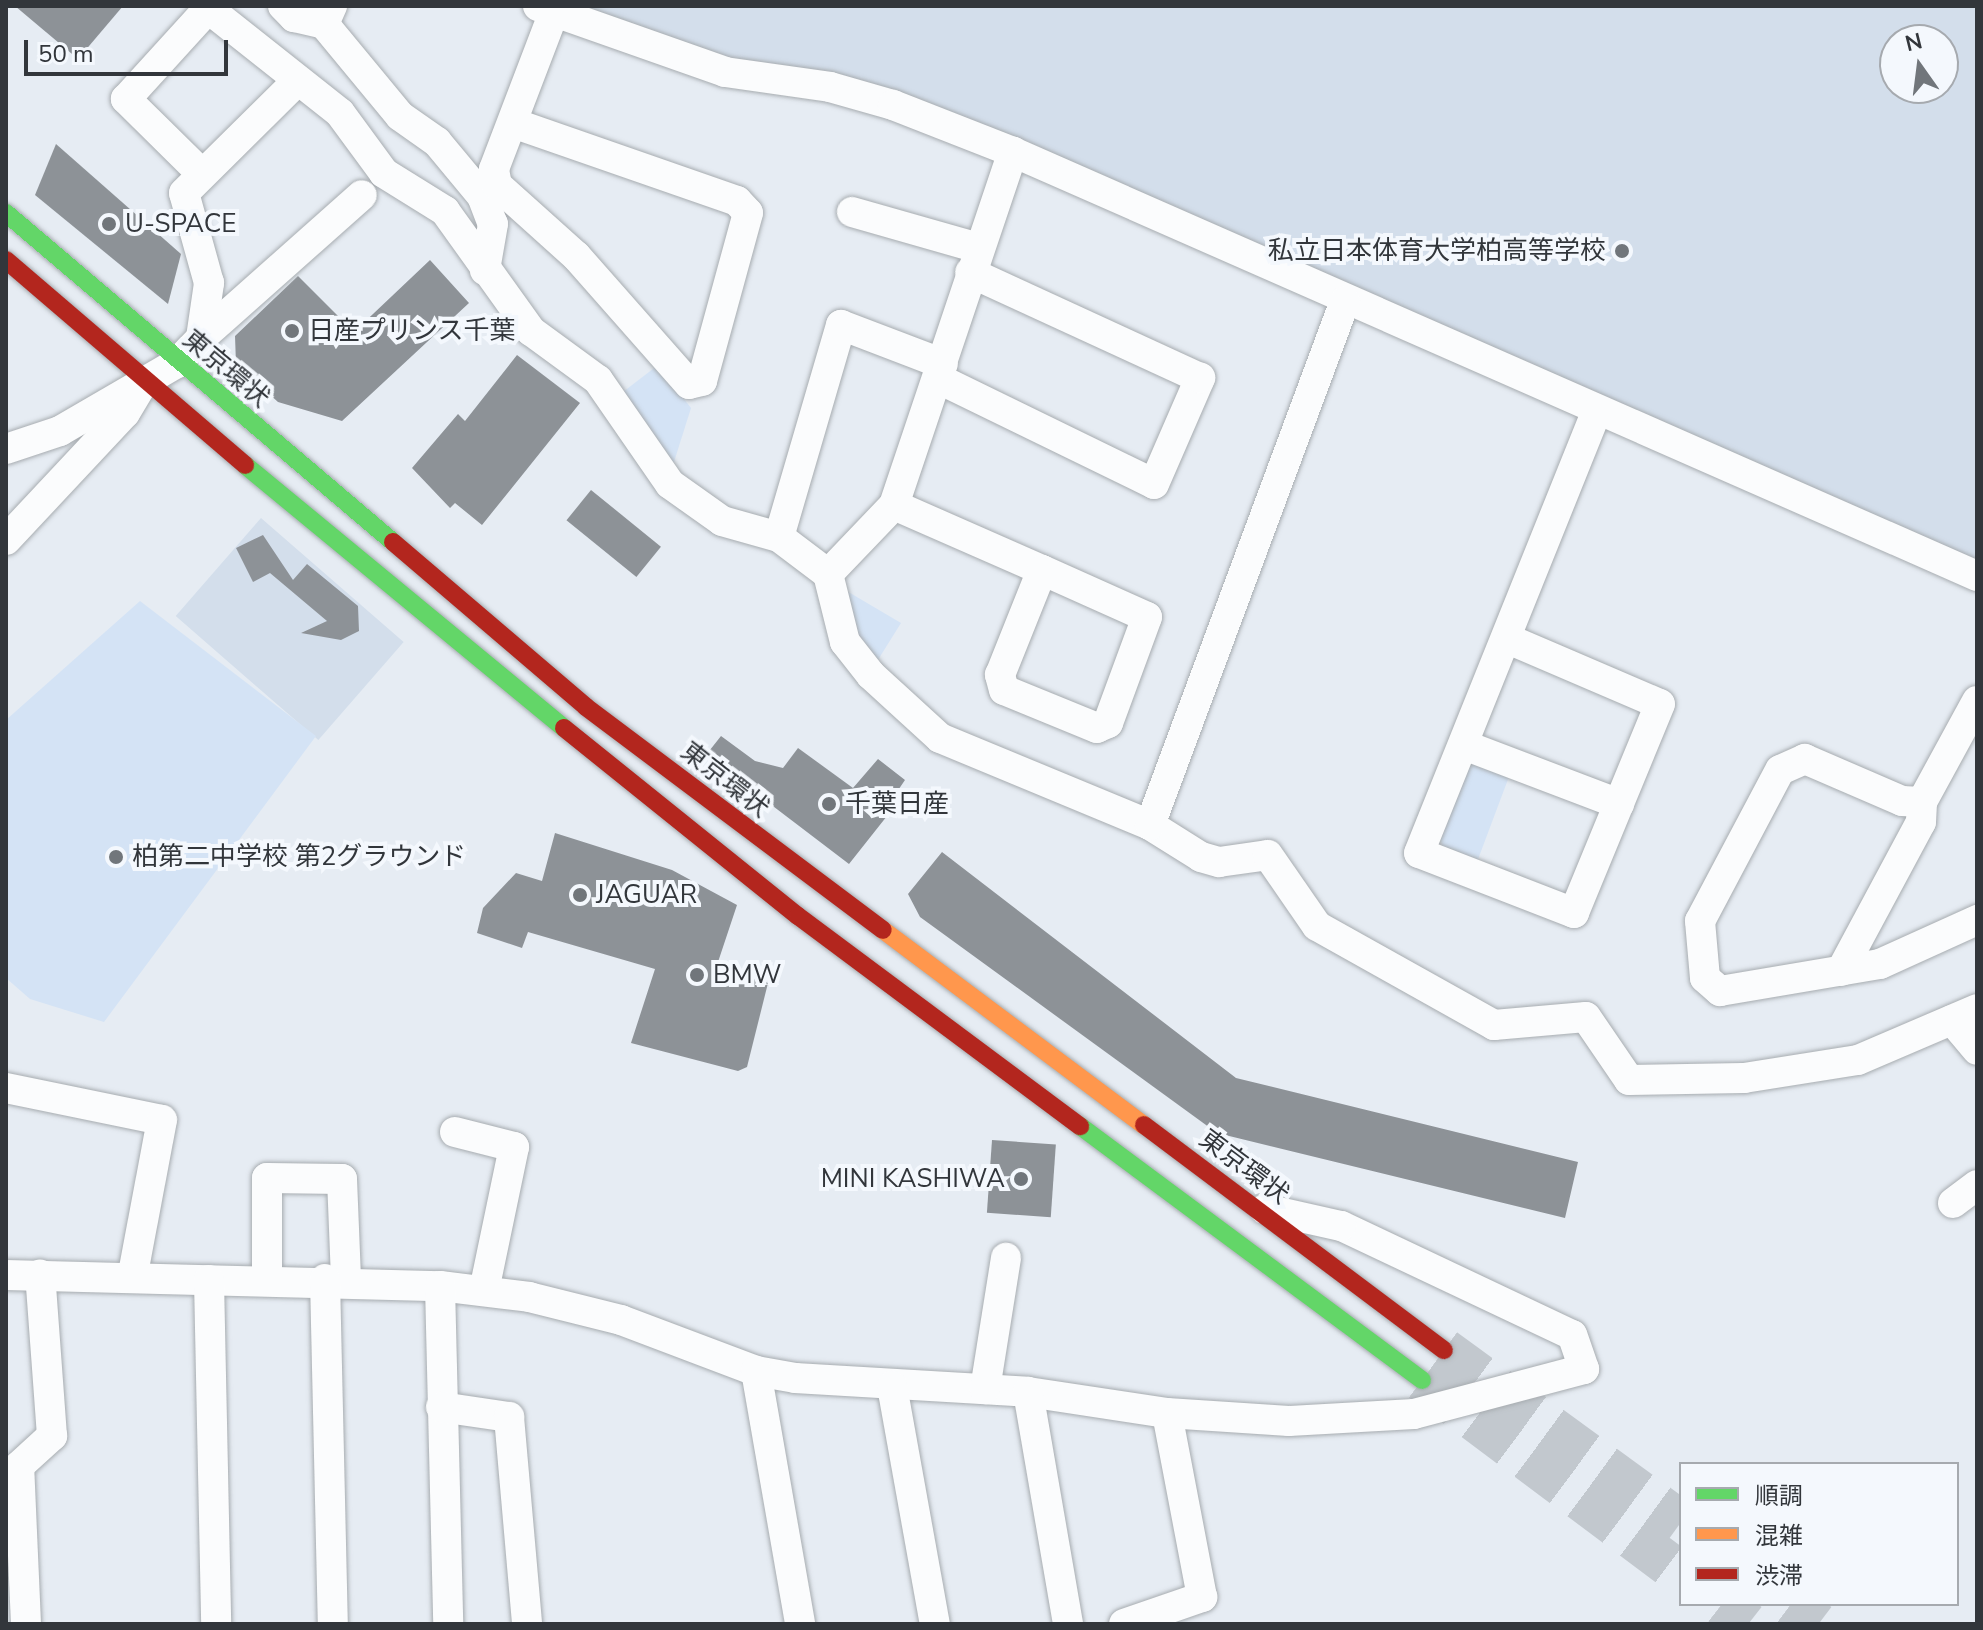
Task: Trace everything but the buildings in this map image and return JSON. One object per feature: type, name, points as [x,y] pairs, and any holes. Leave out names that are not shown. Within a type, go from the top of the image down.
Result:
[{"type":"highway","name":"東京環状","points":[[6,213],[177,363],[586,707],[1444,1350]]},
{"type":"highway","points":[[6,260],[364,568],[798,916],[1422,1380]]},
{"type":"street","points":[[283,6],[294,17],[328,15],[400,116],[437,142],[482,196],[493,224],[485,270]]},
{"type":"street","points":[[202,174],[126,99],[206,8],[340,113],[384,173],[445,211],[531,331],[598,380],[636,442],[679,492],[722,521],[779,537],[828,574],[845,642],[871,675],[940,738],[1150,825],[1219,862],[1268,855],[1317,926],[1494,1025],[1586,1017],[1629,1080],[1744,1078],[1858,1060],[1965,1014],[1977,1050]]},
{"type":"street","points":[[513,123],[737,201],[748,213],[702,381],[689,384],[576,256],[497,185],[494,169],[513,123],[546,9],[725,72],[830,87],[893,105],[1013,152],[1345,301],[1977,576]]},
{"type":"street","points":[[201,338],[209,283],[184,193],[297,81]]},
{"type":"street","points":[[828,574],[894,505],[941,371],[974,260],[1013,152]]},
{"type":"street","points":[[6,449],[60,431],[177,363],[362,195]]},
{"type":"street","points":[[779,537],[841,325],[941,371],[1154,484],[1200,378],[974,260],[852,212]]},
{"type":"street","points":[[1150,825],[1345,301]]},
{"type":"street","points":[[6,540],[125,413],[146,380]]},
{"type":"street","points":[[1508,639],[1660,704],[1574,913],[1419,853],[1508,639],[1597,411]]},
{"type":"street","points":[[894,505],[1042,570],[1147,617],[1108,723],[1097,728],[1004,690],[1000,675],[1042,570]]},
{"type":"street","points":[[1841,971],[1921,822],[1922,802],[1977,701]]},
{"type":"street","points":[[1464,745],[1619,804]]},
{"type":"street","points":[[1922,802],[1902,801],[1805,759],[1780,770],[1700,921],[1705,978],[1720,991],[1880,964],[1977,920]]},
{"type":"street","points":[[6,1088],[162,1120],[133,1274]]},
{"type":"street","points":[[455,1132],[514,1147],[484,1291]]},
{"type":"street","points":[[267,1279],[267,1178],[342,1179],[336,1279],[333,1624]]},
{"type":"street","points":[[1953,1203],[1977,1185]]},
{"type":"street","points":[[26,1624],[19,1466],[52,1436],[16,1271],[133,1274],[209,1280],[336,1279],[484,1291],[621,1320],[756,1371],[892,1386],[1028,1392],[1167,1413],[1289,1421],[1414,1414],[1584,1369],[1572,1335],[1341,1226],[1254,1207]]},
{"type":"street","points":[[985,1389],[1006,1258]]},
{"type":"street","points":[[209,1280],[216,1624]]},
{"type":"street","points":[[440,1286],[448,1624]]},
{"type":"street","points":[[756,1371],[800,1624]]},
{"type":"street","points":[[892,1386],[935,1624]]},
{"type":"street","points":[[1028,1392],[1068,1624]]},
{"type":"street","points":[[441,1407],[509,1417],[527,1624]]},
{"type":"street","points":[[1124,1624],[1202,1597],[1167,1413]]},
{"type":"shaded area","name":"私立日本体育大学柏高等学校","points":[[573,6],[1977,6],[1977,566],[1016,142],[719,59]]},
{"type":"shaded area","points":[[658,365],[691,408],[673,465],[623,392]]},
{"type":"shaded area","points":[[261,518],[404,642],[318,740],[176,616]]},
{"type":"shaded area","points":[[845,590],[901,623],[876,663],[856,638]]},
{"type":"shaded area","name":"柏第二中学校 第2グラウンド","points":[[140,601],[316,736],[104,1022],[30,999],[6,978],[6,720]]},
{"type":"shaded area","points":[[1480,762],[1510,774],[1477,862],[1443,849],[1440,837],[1468,765]]},
{"type":"tunnel","points":[[1444,1350],[1679,1522]]},
{"type":"tunnel","points":[[1422,1380],[1679,1573]]},
{"type":"tunnel","points":[[1725,1606],[1748,1624]]},
{"type":"tunnel","points":[[1794,1606],[1818,1624]]},
{"type":"traffic: fast","points":[[6,213],[393,542]]},
{"type":"traffic: fast","points":[[245,465],[564,728]]},
{"type":"traffic: fast","points":[[1080,1126],[1422,1380]]},
{"type":"traffic: slow","points":[[883,930],[1144,1125]]},
{"type":"traffic: jam","points":[[6,260],[245,465]]},
{"type":"traffic: jam","points":[[393,542],[586,707],[883,930]]},
{"type":"traffic: jam","points":[[564,728],[798,916],[1080,1126]]},
{"type":"traffic: jam","points":[[1144,1125],[1444,1350]]},
{"type":"place","name":"U-SPACE","points":[[109,224]]},
{"type":"place","name":"私立日本体育大学柏高等学校","points":[[1622,251]]},
{"type":"place","name":"日産プリンス千葉","points":[[292,331]]},
{"type":"place","name":"千葉日産","points":[[829,804]]},
{"type":"place","name":"柏第二中学校 第2グラウンド","points":[[116,857]]},
{"type":"place","name":"JAGUAR","points":[[580,895]]},
{"type":"place","name":"BMW","points":[[697,975]]},
{"type":"place","name":"MINI KASHIWA","points":[[1021,1179]]}]
